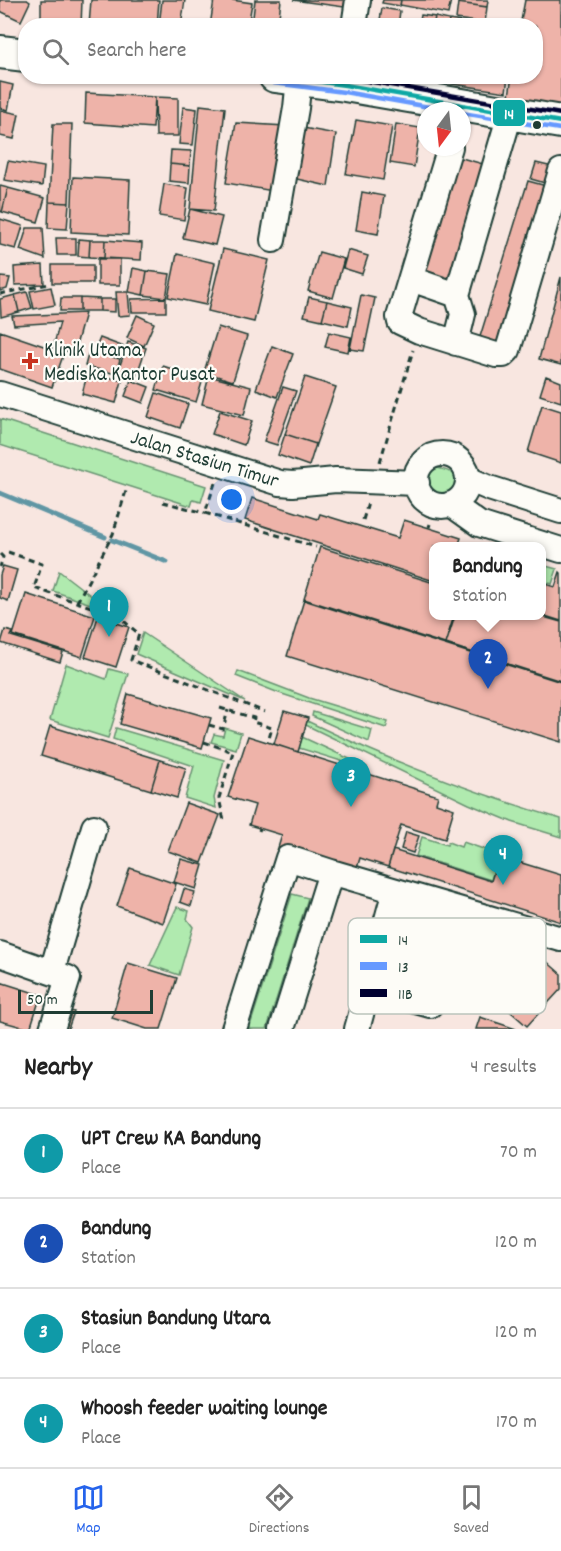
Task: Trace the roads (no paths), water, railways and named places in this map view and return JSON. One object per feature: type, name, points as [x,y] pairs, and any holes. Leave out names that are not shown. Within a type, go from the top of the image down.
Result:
[{"type":"main road","points":[[0,52],[18,54]]},
{"type":"main road","points":[[358,84],[436,102]]},
{"type":"main road","points":[[471,109],[561,122]]},
{"type":"street","points":[[355,18],[358,0]]},
{"type":"street","points":[[273,240],[296,108],[289,84]]},
{"type":"street","points":[[456,343],[463,314],[457,295],[510,114]]},
{"type":"street","points":[[447,156],[399,317],[400,322],[418,331],[496,355],[508,350],[561,171]]},
{"type":"street","points":[[411,279],[457,295]]},
{"type":"street","name":"Jalan Stasiun Timur","points":[[0,394],[280,483],[336,480],[417,483]]},
{"type":"street","points":[[451,504],[464,494],[468,479],[463,464],[457,458],[441,454],[426,459],[417,472],[417,483],[427,501],[435,504],[451,504],[479,524],[536,542]]},
{"type":"street","points":[[468,479],[561,511]]},
{"type":"street","points":[[546,545],[561,550]]},
{"type":"street","points":[[52,971],[94,827]]},
{"type":"street","points":[[234,1029],[288,858],[488,918]]},
{"type":"street","points":[[282,1029],[331,872]]},
{"type":"street","points":[[546,935],[561,939]]},
{"type":"street","points":[[0,954],[68,978],[52,1029]]},
{"type":"street","points":[[357,1029],[361,1014]]},
{"type":"waterway","points":[[0,493],[105,537]]},
{"type":"waterway","points":[[112,540],[167,562]]},
{"type":"place","name":"Klinik Utama Mediska Kantor Pusat","points":[[30,361]]},
{"type":"place","name":"UPT Crew KA Bandung","points":[[109,637]]},
{"type":"place","name":"Bandung","points":[[488,689]]},
{"type":"place","name":"Stasiun Bandung Utara","points":[[351,807]]},
{"type":"place","name":"Whoosh feeder waiting lounge","points":[[503,885]]}]
